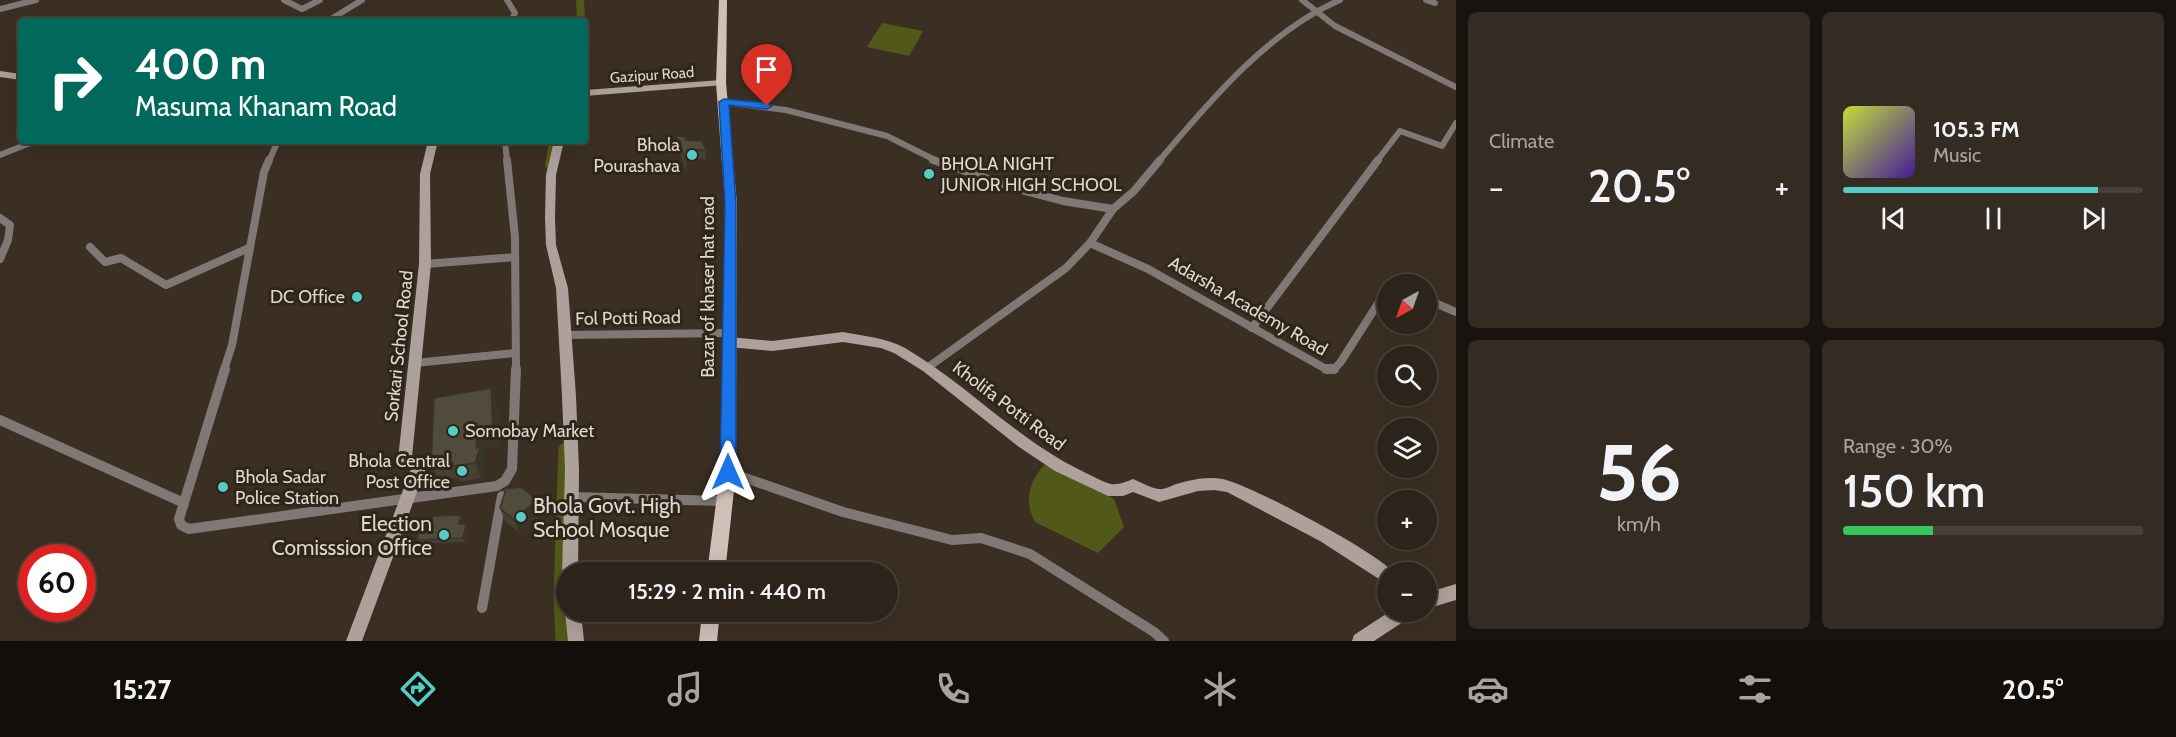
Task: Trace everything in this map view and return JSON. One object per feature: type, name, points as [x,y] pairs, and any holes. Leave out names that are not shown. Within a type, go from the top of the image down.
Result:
[{"type":"main road","name":"Bazar of khaser hat road","points":[[717,562],[728,472],[730,204],[722,83],[723,0]]},
{"type":"main road","points":[[708,641],[710,622]]},
{"type":"street","points":[[0,9],[36,0]]},
{"type":"street","points":[[284,0],[302,9],[321,0]]},
{"type":"street","points":[[333,18],[362,0]]},
{"type":"street","points":[[507,0],[515,12],[512,18]]},
{"type":"street","points":[[1302,0],[1344,31],[1456,87]]},
{"type":"street","points":[[927,368],[1066,268],[1090,243],[1113,209],[1134,192],[1209,102],[1252,62],[1266,45],[1314,11],[1340,0]]},
{"type":"street","points":[[1426,0],[1435,3]]},
{"type":"street","points":[[0,74],[18,77]]},
{"type":"street","name":"Gazipur Road","points":[[588,93],[722,83]]},
{"type":"street","points":[[724,102],[749,103],[784,110],[887,136],[902,145],[977,178],[1063,201],[1077,204],[1093,203],[1113,209]]},
{"type":"street","points":[[1252,328],[1400,131],[1442,146],[1456,123]]},
{"type":"street","points":[[0,155],[28,144]]},
{"type":"street","points":[[277,144],[264,172],[232,345],[179,519],[181,525],[189,529],[409,496],[480,489],[497,486],[506,481],[512,470],[515,257],[505,144]]},
{"type":"street","name":"Sorkari School Road","points":[[354,641],[420,465],[407,462],[405,459],[425,264],[425,174],[432,144]]},
{"type":"street","points":[[558,144],[551,175],[550,218],[551,245],[562,288],[569,396],[570,562]]},
{"type":"street","points":[[0,218],[10,225],[8,240],[0,259]]},
{"type":"street","name":"Adarsha Academy Road","points":[[1090,243],[1148,269],[1326,369],[1334,369],[1377,304]]},
{"type":"street","points":[[90,247],[105,262],[121,258],[166,285],[249,248]]},
{"type":"street","points":[[425,264],[515,257]]},
{"type":"street","points":[[1437,304],[1456,312]]},
{"type":"street","name":"Fol Potti Road","points":[[564,335],[729,337]]},
{"type":"street","name":"Kholifa Potti Road","points":[[729,337],[772,346],[843,337],[860,339],[898,350],[927,368],[1024,443],[1060,466],[1108,490],[1123,490],[1133,485],[1159,496],[1186,487],[1208,484],[1223,485],[1271,507],[1331,540],[1377,569]]},
{"type":"street","points":[[415,363],[515,353]]},
{"type":"street","points":[[0,420],[184,503]]},
{"type":"street","points":[[728,472],[843,513],[952,540],[981,538],[1030,554],[1145,626],[1164,641]]},
{"type":"street","points":[[482,608],[502,496]]},
{"type":"street","points":[[571,497],[724,501]]},
{"type":"street","points":[[1437,598],[1456,592]]},
{"type":"street","points":[[574,622],[576,641]]},
{"type":"street","points":[[1360,641],[1388,622]]},
{"type":"shaded area","points":[[882,23],[923,31],[909,56],[867,47]]},
{"type":"shaded area","points":[[1046,463],[1114,499],[1124,527],[1098,553],[1035,522],[1029,506],[1030,491],[1036,476]]},
{"type":"building","points":[[676,136],[686,137],[686,140],[702,141],[706,150],[687,150],[688,160],[686,161]]},
{"type":"building","points":[[491,388],[493,430],[477,433],[476,448],[480,447],[475,463],[453,466],[453,462],[431,465],[434,398]]},
{"type":"building","points":[[521,487],[537,500],[514,520],[500,508],[505,492],[503,489]]},
{"type":"building","name":"Election Comisssion Office","points":[[461,515],[459,524],[466,524],[463,538],[417,540],[421,524],[431,523],[433,516]]},
{"type":"waterway","points":[[580,0],[581,18]]},
{"type":"waterway","points":[[550,161],[553,144]]},
{"type":"waterway","points":[[550,165],[551,160]]},
{"type":"waterway","points":[[562,641],[560,596],[565,449]]},
{"type":"place","name":"Bhola Pourashava","points":[[692,155]]},
{"type":"place","name":"BHOLA NIGHT JUNIOR HIGH SCHOOL","points":[[929,174]]},
{"type":"place","name":"DC Office","points":[[357,297]]},
{"type":"place","name":"Somobay Market","points":[[453,431]]},
{"type":"place","name":"Bhola Central Post Office","points":[[462,471]]},
{"type":"place","name":"Bhola Sadar Police Station","points":[[223,487]]},
{"type":"place","name":"Bhola Govt. High School Mosque","points":[[521,517]]},
{"type":"place","name":"Election Comisssion Office","points":[[444,535]]},
{"type":"route","points":[[728,472],[730,204],[724,102],[767,106]]}]
